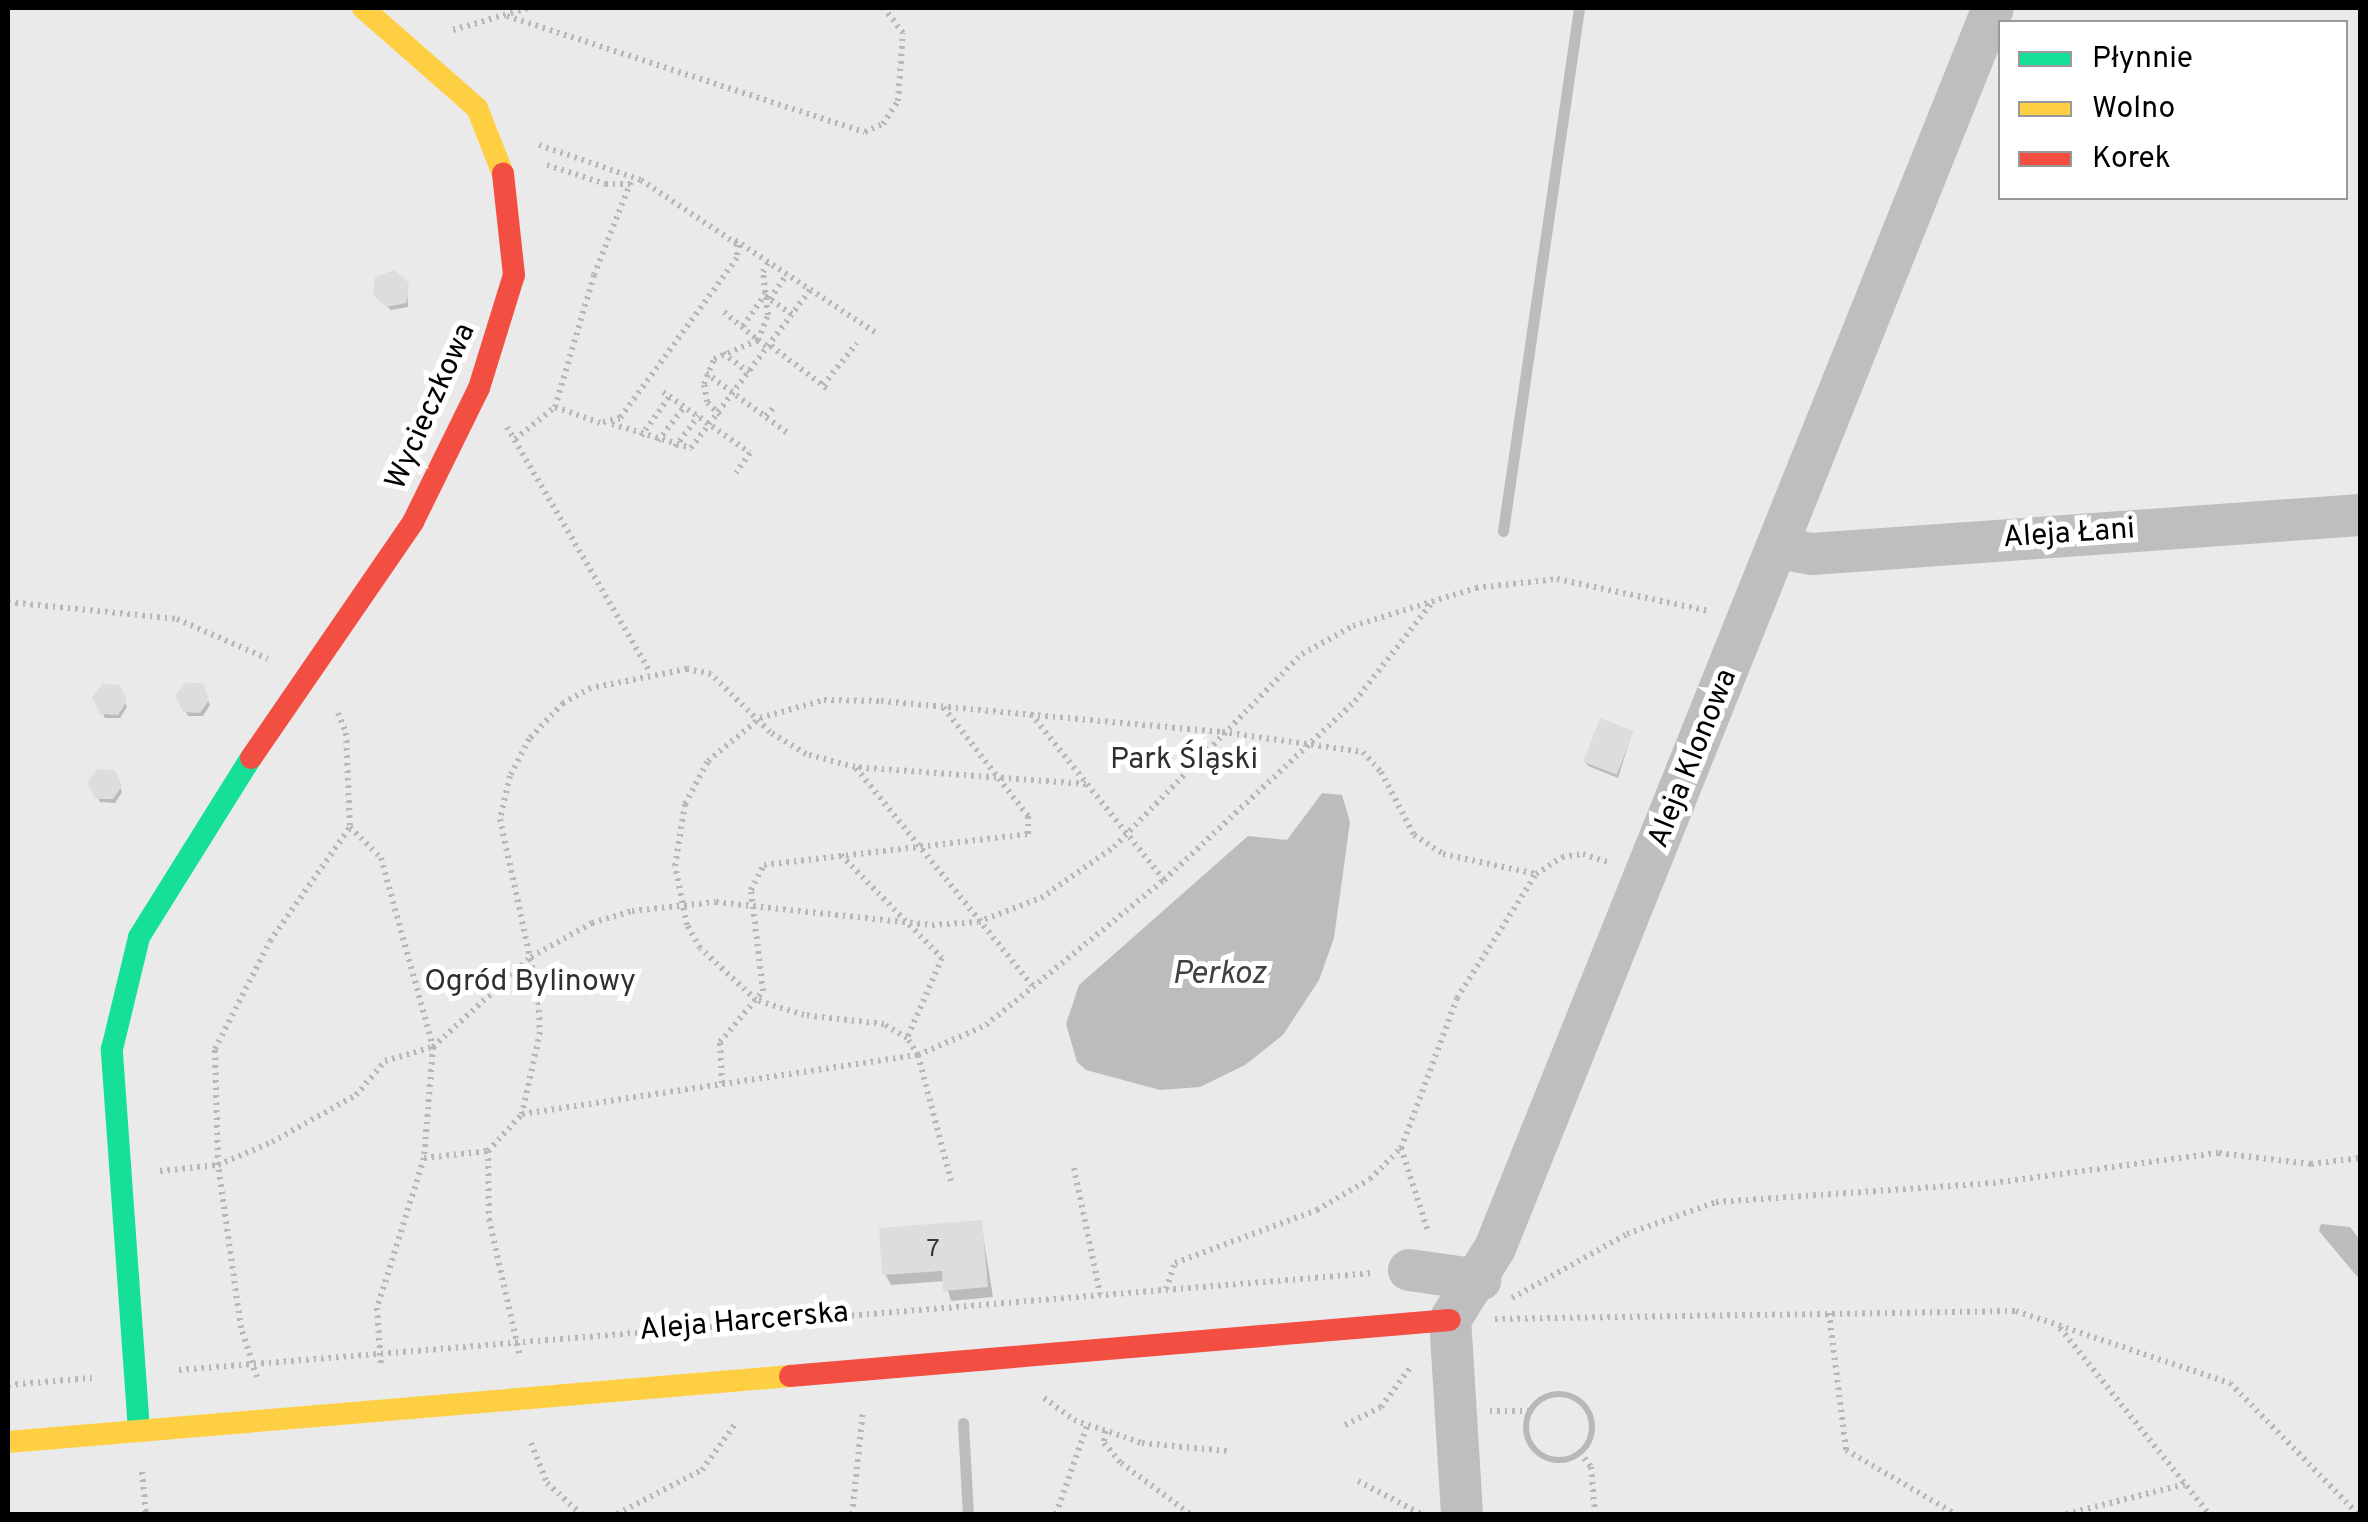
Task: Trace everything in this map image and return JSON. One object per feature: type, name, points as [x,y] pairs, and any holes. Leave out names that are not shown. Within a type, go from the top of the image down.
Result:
[{"type":"street","name":"Wycieczkowa","points":[[140,1430],[117,1175],[112,1049],[139,937],[188,850],[309,677],[449,457],[500,330],[514,276],[494,142],[477,108],[451,80],[363,8]]},
{"type":"street","name":"Aleja Klonowa","points":[[1450,1320],[1446,1276],[1748,623],[1993,8]]},
{"type":"street","name":"Aleja Łani","points":[[1778,548],[1812,554],[2360,516]]},
{"type":"street","name":"Aleja Harcerska","points":[[8,1442],[1450,1320]]},
{"type":"street","points":[[1450,1320],[1462,1514]]},
{"type":"path","points":[[528,8],[507,16],[865,132],[883,124],[898,100],[903,33],[884,8]]},
{"type":"path","points":[[494,142],[522,148],[551,166],[605,184],[632,181]]},
{"type":"path","points":[[522,148],[537,145],[632,181],[734,240],[876,333]]},
{"type":"path","points":[[632,181],[590,285],[554,407],[515,440],[650,672]]},
{"type":"path","points":[[612,424],[737,258],[734,240]]},
{"type":"path","points":[[720,415],[707,402],[706,374],[722,352],[758,340],[768,315],[768,262]]},
{"type":"path","points":[[743,326],[787,274]]},
{"type":"path","points":[[554,407],[675,447],[692,448],[752,374],[810,290]]},
{"type":"path","points":[[767,296],[792,315]]},
{"type":"path","points":[[724,312],[826,387],[856,343]]},
{"type":"path","points":[[722,352],[752,374]]},
{"type":"path","points":[[793,378],[801,368]]},
{"type":"path","points":[[706,374],[790,434]]},
{"type":"path","points":[[640,436],[667,394],[750,453],[736,472]]},
{"type":"path","points":[[658,441],[685,406]]},
{"type":"path","points":[[766,416],[773,408]]},
{"type":"path","points":[[675,447],[698,416]]},
{"type":"path","points":[[117,1175],[218,1166],[356,1095],[385,1062],[433,1047],[531,957],[592,924],[678,902],[751,904],[901,922],[978,922],[1080,876],[1302,654],[1354,626],[1476,588],[1580,580],[1748,623]]},
{"type":"path","points":[[522,1114],[918,1055],[986,1025],[1164,880],[1355,701],[1434,600]]},
{"type":"path","points":[[8,602],[177,619],[309,677],[331,695],[346,733],[350,826],[270,941],[215,1049],[218,1166],[240,1328],[256,1363],[257,1382]]},
{"type":"path","points":[[424,1158],[488,1151],[522,1114],[540,1032],[531,957],[500,819],[510,776],[529,739],[563,702],[650,672],[711,674],[786,744],[855,767],[1086,784]]},
{"type":"path","points":[[951,1181],[918,1055],[907,1038],[884,1024],[804,1016],[756,1000],[700,948],[678,902],[677,847],[685,804],[708,761],[760,718],[824,700],[942,706],[1222,732],[1363,752],[1381,772],[1414,835],[1444,854],[1536,874]]},
{"type":"path","points":[[722,1082],[720,1042],[756,1000],[764,978],[751,885],[764,865],[1028,834],[1028,816],[994,778],[942,706]]},
{"type":"path","points":[[1030,714],[1164,880]]},
{"type":"path","points":[[855,767],[1034,988]]},
{"type":"path","points":[[350,826],[380,858],[433,1047],[424,1158],[378,1308],[380,1352]]},
{"type":"path","points":[[1166,1289],[1175,1263],[1318,1210],[1370,1179],[1401,1148],[1457,998],[1536,874],[1562,857],[1583,854],[1614,864]]},
{"type":"path","points":[[841,855],[901,922],[942,958],[907,1038]]},
{"type":"path","points":[[1401,1148],[1446,1276],[1516,1300],[1627,1234],[1716,1202],[1993,1183],[2220,1153],[2311,1164],[2360,1158]]},
{"type":"path","points":[[488,1151],[490,1219],[518,1341],[524,1398],[547,1483],[581,1514]]},
{"type":"path","points":[[1074,1168],[1088,1212],[1100,1294]]},
{"type":"path","name":"Aleja Harcerska","points":[[8,1385],[1100,1294],[1446,1276]]},
{"type":"path","points":[[1345,1425],[1381,1408],[1450,1320],[2016,1311],[2230,1383],[2358,1514]]},
{"type":"path","points":[[1829,1313],[1846,1450],[1955,1514]]},
{"type":"path","points":[[2057,1325],[2210,1514]]},
{"type":"path","points":[[852,1514],[867,1369]]},
{"type":"path","points":[[617,1514],[702,1470],[732,1434],[740,1410],[738,1380]]},
{"type":"path","points":[[1548,1395],[1584,1405],[1592,1430],[1580,1452],[1556,1460],[1533,1448],[1525,1424],[1529,1411],[1548,1395]]},
{"type":"path","points":[[1040,1396],[1088,1426],[1104,1431],[1142,1442],[1228,1451]]},
{"type":"path","points":[[1500,1411],[1529,1411]]},
{"type":"path","points":[[1056,1514],[1088,1426]]},
{"type":"path","points":[[1104,1431],[1104,1442],[1121,1462],[1190,1514]]},
{"type":"path","points":[[1580,1452],[1592,1468],[1595,1514]]},
{"type":"path","points":[[1358,1481],[1421,1514]]},
{"type":"path","points":[[2066,1514],[2184,1484]]},
{"type":"green space","name":"Park Śląski","points":[[8,8],[2360,8],[2360,1514],[8,1514]]},
{"type":"water","name":"Perkoz","points":[[1322,793],[1342,795],[1350,822],[1334,938],[1319,980],[1283,1035],[1245,1065],[1200,1087],[1160,1090],[1086,1070],[1077,1062],[1066,1024],[1079,985],[1248,836],[1287,840]]},
{"type":"water","points":[[2321,1224],[2350,1227],[2360,1240],[2360,1280],[2319,1231]]},
{"type":"building","points":[[394,270],[409,283],[406,303],[386,307],[373,295],[375,277]]},
{"type":"building","points":[[186,683],[203,683],[209,700],[200,713],[183,712],[175,695]]},
{"type":"building","points":[[103,684],[120,685],[127,701],[118,715],[100,714],[92,697]]},
{"type":"building","points":[[1600,718],[1634,731],[1617,775],[1583,762]]},
{"type":"building","points":[[98,769],[115,770],[122,786],[113,799],[95,799],[87,782]]},
{"type":"building","points":[[982,1220],[988,1287],[943,1291],[942,1271],[882,1275],[879,1228]]},
{"type":"waterway","points":[[1503,531],[1579,8]]},
{"type":"waterway","points":[[963,1423],[968,1514]]},
{"type":"traffic: fast","points":[[139,1430],[112,1049],[139,937],[251,758]]},
{"type":"traffic: slow","points":[[363,8],[477,108],[503,174]]},
{"type":"traffic: slow","points":[[8,1442],[790,1376]]},
{"type":"traffic: jam","points":[[251,758],[413,522],[479,388],[514,275],[503,174]]},
{"type":"traffic: jam","points":[[790,1376],[1450,1320]]},
{"type":"park label","name":"Ogród Bylinowy","points":[[530,983]]}]
